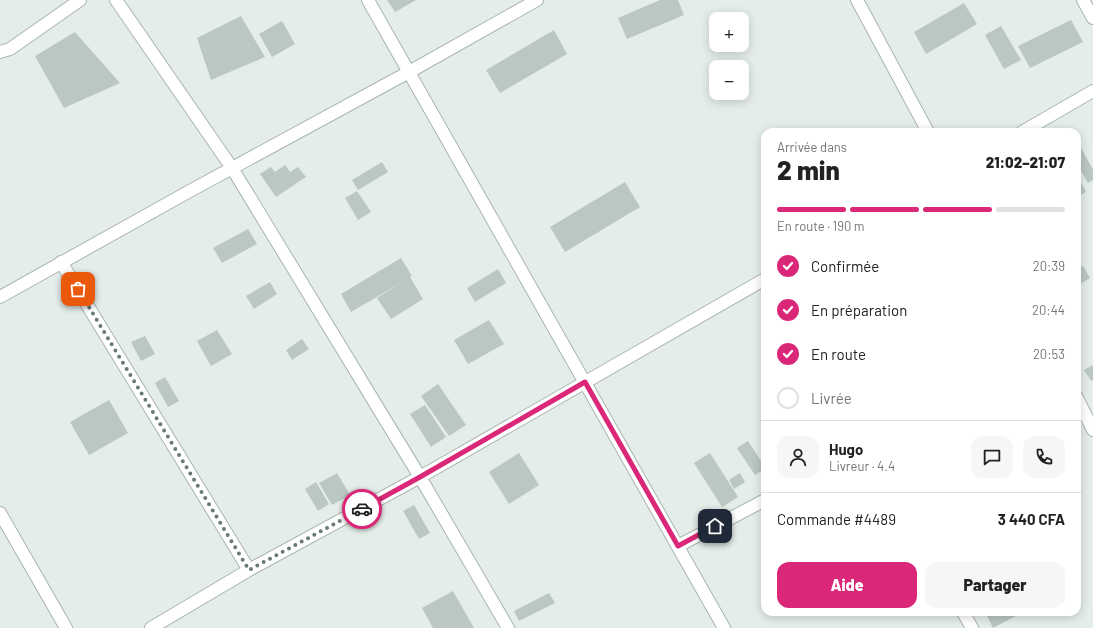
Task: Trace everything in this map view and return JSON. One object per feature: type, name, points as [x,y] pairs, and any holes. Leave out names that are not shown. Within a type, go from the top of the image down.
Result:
[{"type":"street","points":[[0,52],[10,49],[80,0]]},
{"type":"street","points":[[116,0],[232,168],[420,477],[508,628]]},
{"type":"street","points":[[368,0],[724,628]]},
{"type":"street","points":[[0,297],[61,262],[409,72],[536,0]]},
{"type":"street","points":[[857,0],[926,128]]},
{"type":"street","points":[[1083,0],[1093,18]]},
{"type":"street","points":[[1029,128],[1093,91]]},
{"type":"street","points":[[61,262],[249,570]]},
{"type":"street","points":[[151,628],[249,570],[420,477],[761,281]]},
{"type":"street","points":[[0,286],[15,288]]},
{"type":"street","points":[[1081,406],[1093,430]]},
{"type":"street","points":[[678,546],[761,502]]},
{"type":"street","points":[[0,513],[66,628]]},
{"type":"street","points":[[965,616],[972,628]]},
{"type":"building","points":[[387,0],[416,0],[395,12]]},
{"type":"building","points":[[660,0],[678,0],[684,15],[627,39],[618,18]]},
{"type":"building","points":[[964,3],[977,24],[926,54],[914,32]]},
{"type":"building","points":[[241,16],[265,57],[211,80],[197,38]]},
{"type":"building","points":[[1071,20],[1083,42],[1030,68],[1018,46]]},
{"type":"building","points":[[282,21],[295,44],[272,57],[259,34]]},
{"type":"building","points":[[1001,26],[1021,60],[1004,69],[985,35]]},
{"type":"building","points":[[554,30],[567,54],[500,93],[486,70]]},
{"type":"building","points":[[75,32],[120,83],[64,108],[35,56]]},
{"type":"building","points":[[1081,148],[1093,169],[1093,180],[1088,183],[1081,171]]},
{"type":"building","points":[[382,162],[388,172],[358,190],[352,180]]},
{"type":"building","points":[[285,165],[290,172],[298,167],[306,177],[276,197],[260,174],[271,167],[275,172]]},
{"type":"building","points":[[625,182],[640,207],[565,252],[550,227]]},
{"type":"building","points":[[1081,183],[1086,192],[1081,195]]},
{"type":"building","points":[[357,191],[371,212],[358,220],[345,198]]},
{"type":"building","points":[[248,229],[257,244],[222,263],[213,248]]},
{"type":"building","points":[[401,258],[423,299],[391,319],[377,298],[406,280],[351,312],[341,294]]},
{"type":"building","points":[[1083,266],[1090,278],[1081,284],[1081,267]]},
{"type":"building","points":[[498,269],[506,283],[475,302],[467,288]]},
{"type":"building","points":[[270,282],[277,294],[254,309],[246,296]]},
{"type":"building","points":[[489,320],[504,344],[468,364],[454,340]]},
{"type":"building","points":[[217,330],[232,354],[211,366],[197,341]]},
{"type":"building","points":[[145,336],[155,354],[141,361],[131,342]]},
{"type":"building","points":[[302,339],[309,349],[292,360],[286,350]]},
{"type":"building","points":[[1093,365],[1093,380],[1091,381],[1084,370]]},
{"type":"building","points":[[165,377],[179,401],[168,407],[155,383]]},
{"type":"building","points":[[438,384],[466,425],[449,436],[421,396]]},
{"type":"building","points":[[109,400],[128,433],[89,455],[70,422]]},
{"type":"building","points":[[425,405],[446,437],[431,447],[410,414]]},
{"type":"building","points":[[748,441],[761,461],[761,471],[755,475],[737,448]]},
{"type":"building","points":[[519,453],[539,485],[509,504],[489,472]]},
{"type":"building","points":[[710,453],[738,497],[722,507],[694,463]]},
{"type":"building","points":[[337,473],[350,495],[332,505],[319,483]]},
{"type":"building","points":[[740,473],[745,482],[734,489],[729,480]]},
{"type":"building","points":[[316,482],[329,504],[318,511],[305,489]]},
{"type":"building","points":[[414,505],[430,533],[419,539],[403,511]]},
{"type":"building","points":[[453,591],[474,628],[433,628],[422,608]]},
{"type":"building","points":[[549,593],[555,603],[519,621],[514,611]]},
{"type":"building","points":[[987,616],[1016,616],[993,628]]},
{"type":"way so far","points":[[78,289],[249,570],[362,509]]},
{"type":"route","points":[[362,509],[585,382],[678,546],[715,526]]}]
